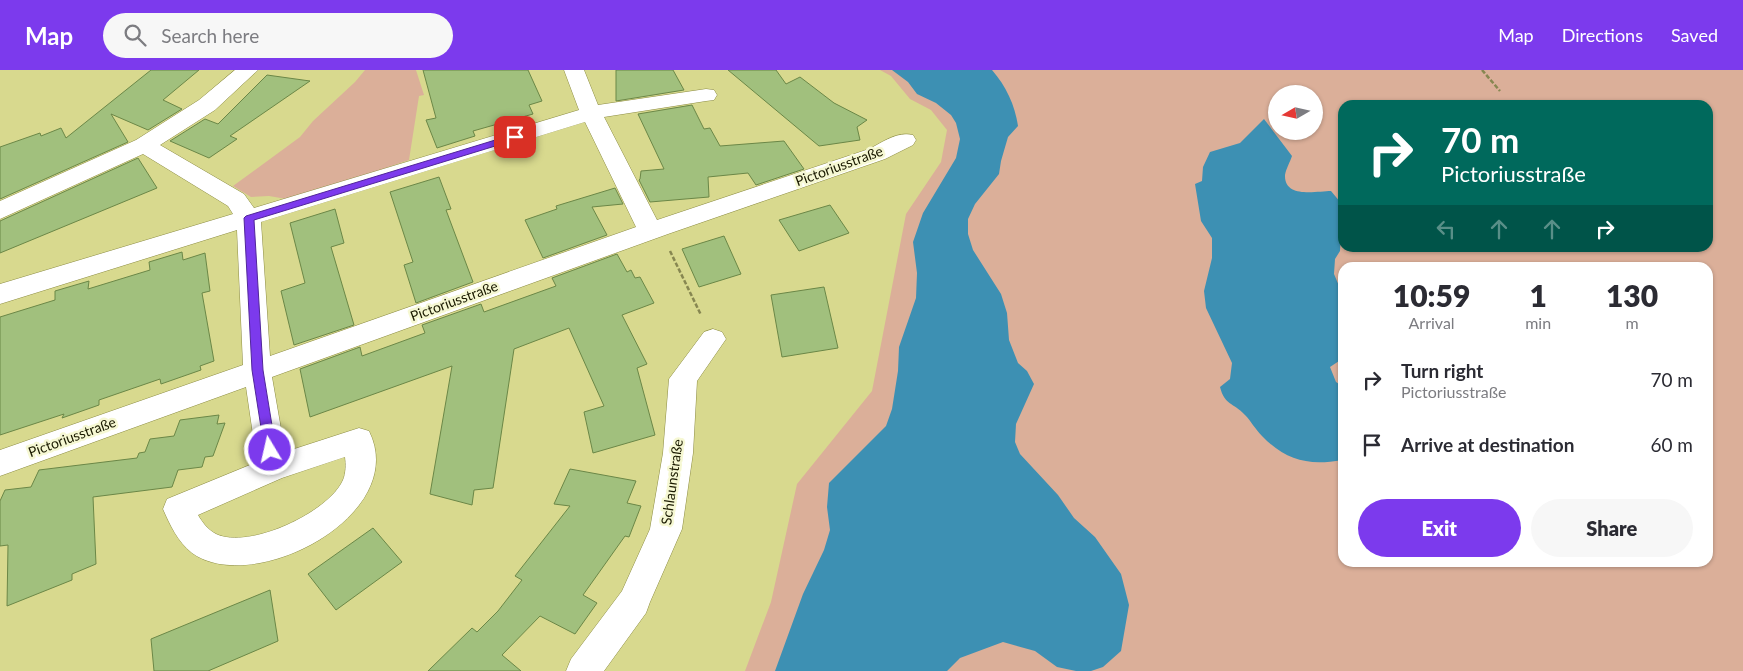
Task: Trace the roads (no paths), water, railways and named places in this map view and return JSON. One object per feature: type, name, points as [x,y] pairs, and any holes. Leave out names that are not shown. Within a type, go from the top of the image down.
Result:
[{"type":"street","points":[[0,211],[144,145],[207,105],[248,70]]},
{"type":"street","points":[[574,70],[591,113],[655,229]]},
{"type":"street","points":[[0,294],[591,113],[706,95]]},
{"type":"street","name":"Pictoriusstraße","points":[[0,463],[655,229],[877,154],[904,140]]},
{"type":"street","points":[[144,145],[236,200],[249,218],[257,370],[273,469]]},
{"type":"street","name":"Schlaunstraße","points":[[583,671],[634,602],[666,529],[678,453],[683,379],[713,339]]},
{"type":"street","points":[[359,440],[361,464],[356,487],[337,512],[301,534],[268,547],[232,550],[215,549],[200,540],[186,525],[178,509],[273,469],[359,440]]},
{"type":"water","points":[[892,70],[992,70],[1006,89],[1012,103],[1018,126],[1008,137],[999,174],[975,204],[968,219],[968,234],[973,250],[1001,294],[1007,313],[1009,340],[1018,363],[1027,371],[1034,384],[1016,424],[1015,442],[1020,454],[1058,495],[1074,518],[1095,537],[1121,574],[1129,605],[1121,651],[1103,667],[1091,671],[1076,671],[1057,667],[1035,651],[1003,642],[960,658],[947,671],[775,671],[803,594],[824,550],[830,530],[827,507],[829,483],[886,426],[892,409],[898,371],[899,347],[916,298],[917,273],[913,242],[923,213],[956,158],[960,139],[956,123],[951,115],[936,103],[917,94],[908,82]]},
{"type":"water","points":[[1264,119],[1268,124],[1268,140],[1280,140],[1292,156],[1285,175],[1286,183],[1290,188],[1302,192],[1331,191],[1338,199],[1339,252],[1335,259],[1334,274],[1338,284],[1338,362],[1330,367],[1338,383],[1338,461],[1309,462],[1289,456],[1262,436],[1241,411],[1224,398],[1220,387],[1230,379],[1232,363],[1206,308],[1204,291],[1212,258],[1212,238],[1201,221],[1195,184],[1202,181],[1203,167],[1210,152],[1240,143]]}]
